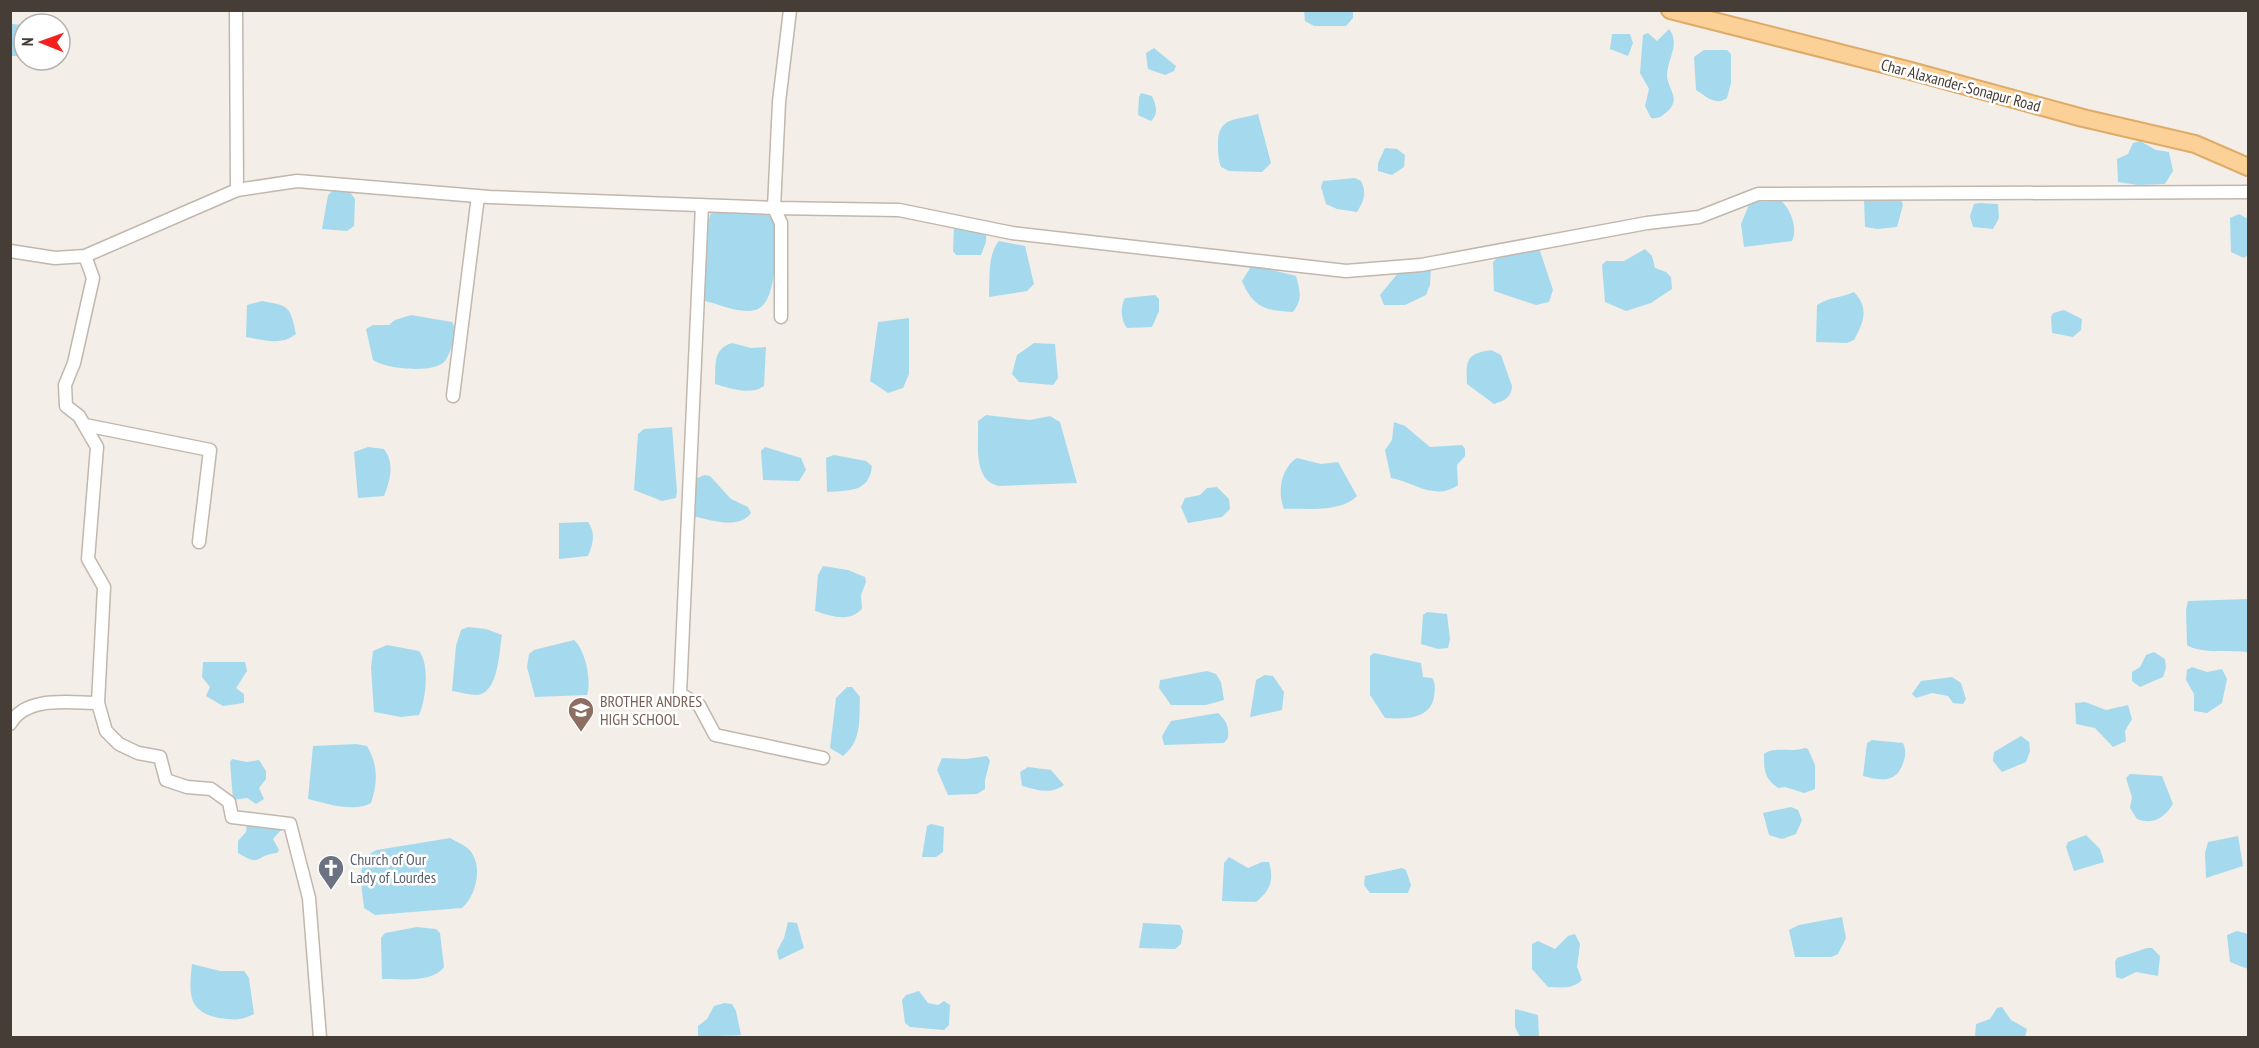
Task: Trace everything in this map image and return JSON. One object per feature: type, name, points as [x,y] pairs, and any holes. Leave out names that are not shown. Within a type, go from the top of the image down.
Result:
[{"type":"main road","name":"Char Alaxander-Sonapur Road","points":[[1670,10],[1911,71],[2083,118],[2195,144],[2248,167]]},
{"type":"street","points":[[236,10],[237,190]]},
{"type":"street","points":[[781,317],[781,223],[774,208],[779,102],[790,10]]},
{"type":"street","points":[[10,251],[55,258],[85,255],[237,190],[297,181],[478,196],[774,208],[899,210],[1012,233],[1346,271],[1421,265],[1647,223],[1700,217],[1758,195],[2248,192]]},
{"type":"street","points":[[453,396],[478,196]]},
{"type":"street","points":[[702,205],[680,694],[699,705],[715,735],[823,758]]},
{"type":"street","points":[[85,255],[93,278],[74,363],[65,385],[66,406],[79,416],[98,447],[88,559],[104,587],[98,703],[106,731],[119,744],[138,753],[160,757],[166,780],[187,787],[211,789],[229,802],[232,817],[290,824],[309,898],[320,1038]]},
{"type":"street","points":[[84,425],[210,450],[200,542]]},
{"type":"street","points":[[10,724],[15,715],[31,705],[98,703]]},
{"type":"water","points":[[1304,11],[1353,11],[1353,18],[1346,26],[1314,26],[1305,21]]},
{"type":"water","points":[[11,24],[12,56],[11,56]]},
{"type":"water","points":[[1669,29],[1674,46],[1667,76],[1674,98],[1672,107],[1668,111],[1662,116],[1651,118],[1645,106],[1649,89],[1640,73],[1643,35],[1648,33],[1657,41]]},
{"type":"water","points":[[1612,34],[1630,34],[1633,43],[1628,56],[1610,49]]},
{"type":"water","points":[[1154,48],[1176,66],[1174,71],[1165,75],[1148,69],[1146,53]]},
{"type":"water","points":[[1704,50],[1727,50],[1731,54],[1731,83],[1727,98],[1723,100],[1711,100],[1696,90],[1694,57]]},
{"type":"water","points":[[1141,93],[1152,96],[1155,103],[1156,112],[1151,121],[1138,115]]},
{"type":"water","points":[[1258,114],[1271,163],[1262,172],[1229,171],[1221,167],[1218,143],[1221,128],[1230,121]]},
{"type":"water","points":[[2140,141],[2156,150],[2169,152],[2173,171],[2165,184],[2138,185],[2118,182],[2117,159],[2128,154],[2133,143]]},
{"type":"water","points":[[1385,148],[1397,149],[1405,155],[1404,167],[1392,175],[1378,171],[1378,163]]},
{"type":"water","points":[[1355,178],[1361,181],[1364,193],[1363,201],[1357,212],[1337,209],[1326,204],[1321,187],[1323,181]]},
{"type":"water","points":[[334,190],[350,192],[355,199],[354,226],[347,231],[322,229],[328,195]]},
{"type":"water","points":[[1899,193],[1903,205],[1897,227],[1877,229],[1865,227],[1864,199]]},
{"type":"water","points":[[1781,201],[1788,209],[1792,220],[1794,236],[1792,241],[1744,247],[1741,224],[1750,202]]},
{"type":"water","points":[[1974,204],[1998,204],[1999,218],[1993,229],[1973,227],[1970,216]]},
{"type":"water","points":[[714,208],[773,216],[775,253],[772,283],[769,296],[763,305],[755,310],[736,310],[705,301],[705,239]]},
{"type":"water","points":[[2239,214],[2248,219],[2248,255],[2244,258],[2231,252],[2230,218]]},
{"type":"water","points":[[954,227],[986,232],[986,242],[981,255],[956,255],[953,251]]},
{"type":"water","points":[[999,241],[1025,246],[1034,284],[1027,291],[989,297],[991,260]]},
{"type":"water","points":[[1539,248],[1553,290],[1549,302],[1536,305],[1494,291],[1493,262],[1498,257]]},
{"type":"water","points":[[1645,249],[1652,256],[1655,268],[1666,272],[1671,277],[1672,289],[1651,303],[1626,311],[1605,302],[1602,265],[1606,261],[1624,261]]},
{"type":"water","points":[[1252,265],[1296,276],[1300,295],[1293,312],[1267,309],[1251,297],[1242,281]]},
{"type":"water","points":[[1403,267],[1431,267],[1430,285],[1426,295],[1405,305],[1384,305],[1380,295]]},
{"type":"water","points":[[1854,292],[1862,304],[1863,316],[1854,340],[1847,343],[1816,342],[1817,305]]},
{"type":"water","points":[[1155,295],[1159,299],[1159,311],[1152,327],[1127,328],[1122,314],[1125,298]]},
{"type":"water","points":[[262,301],[278,304],[287,309],[296,334],[278,341],[246,337],[247,305]]},
{"type":"water","points":[[2064,310],[2082,319],[2081,330],[2073,337],[2052,333],[2053,313]]},
{"type":"water","points":[[411,315],[452,322],[456,330],[451,350],[445,361],[431,368],[410,369],[388,366],[373,360],[366,329],[373,325],[389,325],[395,320]]},
{"type":"water","points":[[909,318],[909,374],[903,388],[888,393],[870,381],[878,322]]},
{"type":"water","points":[[732,343],[751,348],[766,347],[764,386],[746,391],[715,384],[718,354],[721,349]]},
{"type":"water","points":[[1034,343],[1055,344],[1058,378],[1053,385],[1019,382],[1012,374],[1017,355]]},
{"type":"water","points":[[1491,350],[1501,355],[1512,386],[1507,398],[1494,404],[1467,384],[1469,360],[1472,356]]},
{"type":"water","points":[[986,415],[1030,420],[1050,416],[1060,422],[1077,483],[999,486],[990,482],[984,477],[981,469],[978,450],[978,421]]},
{"type":"water","points":[[1394,422],[1405,426],[1430,447],[1462,445],[1465,449],[1465,456],[1457,465],[1458,485],[1450,489],[1433,491],[1391,478],[1385,450],[1392,440]]},
{"type":"water","points":[[672,427],[677,491],[676,498],[662,501],[634,490],[638,434],[644,429]]},
{"type":"water","points":[[368,447],[384,449],[389,460],[390,478],[384,496],[358,498],[354,452]]},
{"type":"water","points":[[765,447],[801,458],[806,470],[799,481],[763,480],[761,451]]},
{"type":"water","points":[[834,455],[866,461],[872,466],[867,481],[862,486],[850,490],[827,492],[826,458]]},
{"type":"water","points":[[1297,458],[1321,464],[1338,462],[1357,496],[1342,505],[1332,507],[1284,509],[1281,495],[1282,481],[1287,468]]},
{"type":"water","points":[[704,475],[710,476],[731,499],[748,507],[751,513],[746,518],[732,522],[693,516],[693,480]]},
{"type":"water","points":[[1217,487],[1229,499],[1230,509],[1222,517],[1188,523],[1181,507],[1185,498],[1200,495],[1207,488]]},
{"type":"water","points":[[588,522],[593,539],[588,556],[559,559],[559,523]]},
{"type":"water","points":[[823,566],[848,570],[865,577],[866,582],[861,595],[862,609],[845,617],[815,611],[818,575]]},
{"type":"water","points":[[2248,599],[2248,652],[2207,651],[2187,645],[2188,601]]},
{"type":"water","points":[[1427,612],[1447,614],[1450,639],[1448,648],[1438,649],[1421,644],[1423,615]]},
{"type":"water","points":[[468,627],[486,629],[502,635],[494,679],[484,693],[477,695],[452,691],[456,646],[461,630]]},
{"type":"water","points":[[574,640],[587,666],[589,682],[587,695],[535,697],[527,667],[529,654],[534,650]]},
{"type":"water","points":[[387,645],[419,651],[422,657],[425,664],[426,682],[419,715],[401,717],[374,712],[371,668],[373,651]]},
{"type":"water","points":[[2154,652],[2165,659],[2166,668],[2163,677],[2140,687],[2132,681],[2132,672],[2140,667],[2146,655]]},
{"type":"water","points":[[1374,653],[1421,663],[1423,677],[1432,678],[1435,685],[1432,705],[1422,714],[1415,716],[1385,718],[1370,695],[1370,656]]},
{"type":"water","points":[[203,662],[245,662],[247,671],[236,688],[244,694],[244,703],[223,706],[206,696],[210,687],[202,677]]},
{"type":"water","points":[[2192,667],[2207,672],[2222,669],[2227,679],[2222,703],[2207,713],[2194,711],[2194,694],[2186,680],[2187,670]]},
{"type":"water","points":[[1207,671],[1216,674],[1221,682],[1224,700],[1206,705],[1171,705],[1159,688],[1160,680]]},
{"type":"water","points":[[1265,675],[1273,676],[1284,692],[1282,710],[1250,717],[1256,680]]},
{"type":"water","points":[[1952,677],[1961,683],[1966,699],[1963,704],[1953,703],[1948,696],[1932,693],[1916,698],[1912,694],[1921,681]]},
{"type":"water","points":[[847,687],[852,687],[860,697],[859,722],[854,744],[843,756],[830,748],[836,698]]},
{"type":"water","points":[[2085,702],[2106,710],[2128,705],[2132,719],[2125,731],[2126,741],[2113,747],[2095,728],[2076,724],[2075,703]]},
{"type":"water","points":[[1218,713],[1228,727],[1228,738],[1224,743],[1164,745],[1162,736],[1171,721]]},
{"type":"water","points":[[2021,736],[2029,742],[2030,751],[2026,762],[2002,772],[1993,761],[1994,752]]},
{"type":"water","points":[[1872,740],[1903,743],[1904,760],[1897,774],[1888,779],[1863,776],[1867,743]]},
{"type":"water","points":[[356,744],[367,746],[375,767],[376,781],[371,803],[348,807],[308,799],[313,746]]},
{"type":"water","points":[[1808,749],[1815,765],[1815,789],[1804,793],[1785,787],[1778,788],[1770,781],[1766,773],[1764,754],[1773,750]]},
{"type":"water","points":[[987,756],[990,761],[985,789],[977,794],[948,795],[937,770],[942,758],[966,759]]},
{"type":"water","points":[[232,759],[247,762],[259,760],[266,771],[266,779],[259,788],[264,799],[256,804],[247,798],[233,800],[230,762]]},
{"type":"water","points":[[1028,767],[1051,770],[1064,785],[1049,791],[1022,786],[1020,772]]},
{"type":"water","points":[[2130,774],[2162,776],[2173,804],[2166,813],[2153,821],[2137,819],[2130,808],[2132,797],[2126,778]]},
{"type":"water","points":[[1791,807],[1798,810],[1802,820],[1796,834],[1782,839],[1769,835],[1763,813]]},
{"type":"water","points":[[280,822],[281,830],[273,839],[279,850],[277,853],[251,860],[238,853],[238,841],[246,832],[247,824]]},
{"type":"water","points":[[931,824],[944,827],[943,852],[936,857],[922,857],[927,826]]},
{"type":"water","points":[[2086,835],[2100,849],[2104,862],[2074,871],[2066,847],[2068,842]]},
{"type":"water","points":[[2238,836],[2243,866],[2206,878],[2205,853],[2208,842]]},
{"type":"water","points":[[450,838],[466,847],[476,861],[477,876],[474,891],[462,908],[375,915],[364,908],[361,874],[365,860],[370,854],[377,850]]},
{"type":"water","points":[[1229,857],[1248,868],[1262,862],[1269,862],[1270,884],[1256,902],[1222,901],[1224,863]]},
{"type":"water","points":[[1402,868],[1406,870],[1411,885],[1408,893],[1370,893],[1364,885],[1365,876]]},
{"type":"water","points":[[1842,917],[1846,938],[1838,954],[1831,957],[1795,957],[1789,930],[1799,925]]},
{"type":"water","points":[[788,922],[797,923],[804,948],[779,960],[777,951],[784,938]]},
{"type":"water","points":[[1143,923],[1180,925],[1183,931],[1181,944],[1175,949],[1139,948]]},
{"type":"water","points":[[417,927],[436,929],[440,933],[444,967],[432,976],[424,978],[382,979],[381,938],[385,933]]},
{"type":"water","points":[[2237,931],[2248,934],[2248,969],[2230,962],[2227,935]]},
{"type":"water","points":[[1575,934],[1580,944],[1577,967],[1582,980],[1570,987],[1548,987],[1532,969],[1532,944],[1538,941],[1555,949],[1568,936]]},
{"type":"water","points":[[2152,948],[2160,956],[2158,976],[2136,972],[2122,979],[2116,977],[2117,958]]},
{"type":"water","points":[[192,964],[220,971],[244,971],[249,978],[254,1014],[241,1019],[233,1019],[219,1018],[201,1011],[192,999],[190,983]]},
{"type":"water","points":[[919,991],[928,1003],[938,1005],[944,1001],[950,1005],[949,1025],[944,1030],[910,1027],[905,1023],[902,1000],[906,995]]},
{"type":"water","points":[[724,1003],[732,1004],[736,1011],[741,1035],[698,1037],[698,1026],[707,1019],[714,1006]]},
{"type":"water","points":[[2002,1007],[2011,1020],[2027,1029],[2025,1037],[1975,1037],[1976,1024],[1990,1019],[1997,1008]]},
{"type":"water","points":[[1515,1009],[1538,1015],[1539,1037],[1520,1037],[1515,1027]]},
{"type":"place","name":"BROTHER ANDRES HIGH SCHOOL","points":[[581,733]]},
{"type":"place","name":"Church of Our Lady of Lourdes","points":[[331,891]]}]
